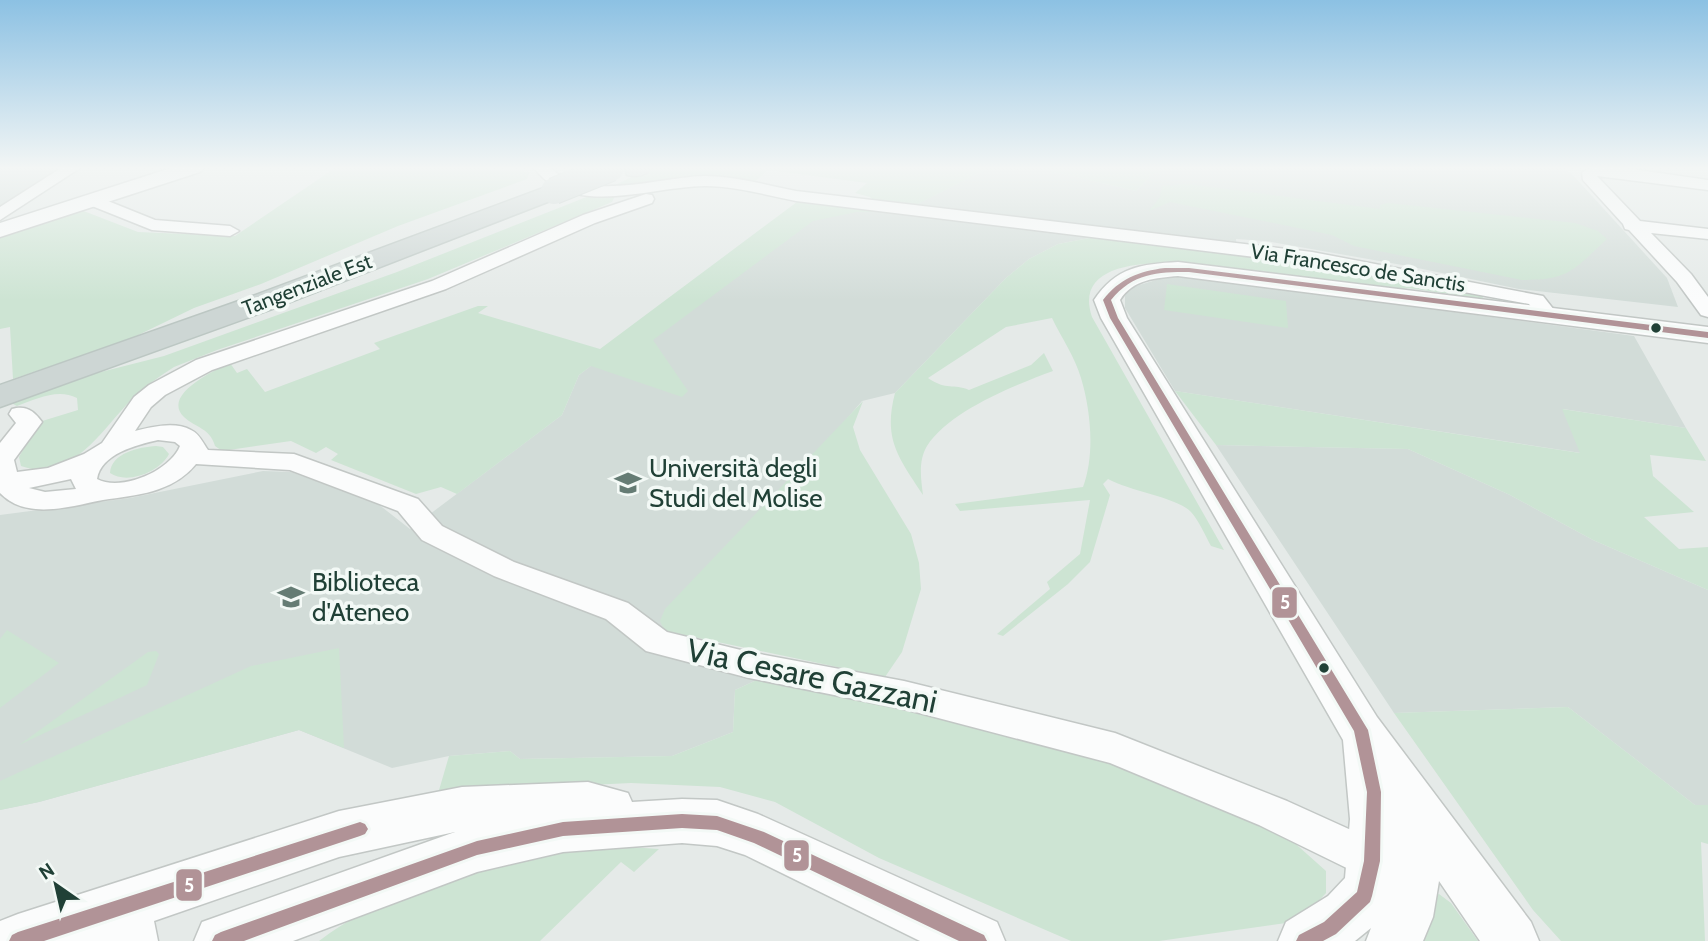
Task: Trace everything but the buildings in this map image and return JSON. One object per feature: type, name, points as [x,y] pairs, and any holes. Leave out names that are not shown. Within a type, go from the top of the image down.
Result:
[{"type":"main road","points":[[11,405],[213,309],[290,280],[412,227],[460,212]]},
{"type":"main road","points":[[96,364],[218,331],[419,261],[504,212]]},
{"type":"street","points":[[0,230],[56,212]]},
{"type":"street","points":[[103,212],[152,225],[230,231]]},
{"type":"street","points":[[106,491],[93,489],[86,483],[84,476],[142,402],[181,376],[237,353],[439,285],[578,212]]},
{"type":"street","name":"Via Francesco de Sanctis","points":[[931,212],[1312,258],[1431,278],[1536,300],[1548,314]]},
{"type":"street","points":[[1620,212],[1684,278],[1708,311]]},
{"type":"street","points":[[1631,225],[1708,234]]},
{"type":"street","points":[[1512,941],[1361,730],[1114,318],[1107,300],[1114,287],[1128,278],[1151,271],[1178,269],[1708,335]]},
{"type":"street","points":[[172,433],[162,422],[160,412],[169,389],[181,376]]},
{"type":"street","points":[[11,405],[30,422],[1,458],[6,481],[12,489],[23,496],[59,500],[106,491]]},
{"type":"street","points":[[6,481],[41,479],[80,467],[142,436],[172,433],[190,439],[193,452],[177,469],[148,484]]},
{"type":"street","name":"Via Cesare Gazzani","points":[[193,452],[203,458],[220,460],[271,459],[294,462],[408,505],[432,533],[504,569],[617,611],[657,642],[749,665],[904,695],[1115,749],[1273,813],[1394,867]]},
{"type":"street","name":"Via Cesare Gazzani","points":[[106,491],[271,459]]},
{"type":"street","points":[[1361,730],[1374,792],[1407,917],[1393,941]]},
{"type":"street","points":[[18,941],[108,936],[339,834],[462,809],[588,804],[682,821],[717,823],[758,837],[978,941]]},
{"type":"street","points":[[1305,941],[1330,928],[1394,867],[1414,806]]},
{"type":"street","points":[[221,941],[477,848],[563,829],[682,821]]},
{"type":"street","points":[[275,941],[284,930],[320,904]]},
{"type":"shaded area","name":"Università degli Studi del Molise","points":[[792,212],[1607,212],[1667,278],[1678,307],[1519,289],[1266,241],[1236,239],[1237,254],[1095,237],[1058,244],[1029,259],[1006,278],[895,393],[862,401],[666,631],[723,645],[714,664],[761,678],[735,690],[733,732],[672,756],[520,759],[510,751],[449,756],[392,768],[299,730],[39,802],[0,810],[0,515],[130,498],[263,471],[291,472],[378,504],[410,529],[562,415],[579,375]]},
{"type":"shaded area","points":[[1166,277],[1194,277],[1634,336],[1686,428],[1563,409],[1581,453],[1175,391],[1125,308],[1125,295],[1133,287]]},
{"type":"shaded area","points":[[1216,445],[1408,449],[1510,495],[1593,540],[1708,590],[1708,805],[1695,805],[1568,707],[1394,713]]},
{"type":"green space","points":[[75,212],[86,212],[138,232],[235,236],[270,212],[437,212],[261,284],[194,308],[130,339],[13,379],[10,327],[0,329],[0,237]]},
{"type":"green space","points":[[549,212],[588,212],[428,279],[174,367],[140,391],[96,439],[70,461],[55,468],[39,470],[21,466],[19,457],[39,422],[78,410],[77,398],[55,394],[17,406],[11,403],[97,373],[164,356],[397,272]]},
{"type":"green space","points":[[784,212],[901,212],[857,212],[813,221],[653,340],[688,391],[682,397],[591,366],[579,375],[562,415],[457,494],[441,487],[416,494],[331,460],[338,454],[326,447],[316,453],[291,441],[222,451],[215,446],[210,435],[184,417],[179,409],[179,400],[184,392],[213,371],[230,363],[237,373],[247,369],[265,392],[380,349],[374,343],[478,306],[488,306],[478,313],[600,349]]},
{"type":"green space","points":[[1219,212],[1471,212],[1575,223],[1598,231],[1607,239],[1570,271],[1551,278],[1522,280],[1354,246],[1332,235]]},
{"type":"green space","points":[[1095,237],[1237,254],[1481,295],[1484,299],[1198,264],[1130,266],[1105,275],[1091,291],[1092,317],[1224,550],[1211,546],[1197,520],[1185,507],[1108,479],[1103,484],[1110,495],[1090,562],[1068,584],[1003,636],[997,634],[1050,589],[1047,582],[1080,554],[1090,500],[960,511],[955,504],[1083,487],[1089,461],[1090,433],[1084,391],[1075,362],[1052,318],[1006,327],[928,378],[945,386],[969,390],[1031,365],[1044,353],[1053,371],[984,401],[937,433],[922,458],[923,495],[895,447],[891,423],[895,393],[1006,278],[1029,259],[1058,244]]},
{"type":"green space","points":[[1167,284],[1286,301],[1288,328],[1164,310]]},
{"type":"green space","points":[[1175,391],[1580,453],[1562,409],[1686,428],[1706,461],[1650,455],[1653,476],[1694,512],[1644,517],[1679,549],[1708,547],[1708,590],[1593,540],[1510,495],[1408,449],[1216,445]]},
{"type":"green space","points":[[863,401],[853,427],[860,450],[911,534],[919,563],[921,589],[902,652],[885,677],[665,631],[660,621],[665,609]]},
{"type":"green space","points":[[163,447],[169,454],[151,471],[125,478],[110,473],[115,460],[127,452]]},
{"type":"green space","points":[[7,630],[59,663],[0,708],[0,639]]},
{"type":"green space","points":[[339,648],[344,748],[299,730],[39,802],[0,810],[0,781],[251,666]]},
{"type":"green space","points":[[156,651],[159,654],[147,685],[19,745],[148,652]]},
{"type":"green space","points":[[761,678],[1080,751],[1149,774],[1289,838],[1326,871],[1326,893],[1300,921],[1159,941],[1071,941],[879,858],[775,802],[720,787],[631,783],[488,790],[437,797],[449,756],[510,751],[520,759],[672,756],[733,732],[735,690]]},
{"type":"green space","points":[[1568,707],[1695,805],[1708,805],[1708,844],[1701,842],[1705,941],[1561,941],[1533,910],[1394,713]]},
{"type":"green space","points":[[600,845],[659,849],[634,872],[621,862],[540,941],[319,941],[350,920],[417,889],[490,867]]},
{"type":"green space","points":[[1439,894],[1451,903],[1478,941],[1416,941],[1428,900]]},
{"type":"transit line","name":"5","points":[[1305,941],[1330,928],[1364,896],[1372,861],[1374,792],[1361,730],[1114,318],[1107,300],[1124,283],[1143,274],[1189,270],[1708,335]]},
{"type":"transit line","name":"5","points":[[221,941],[477,848],[563,829],[682,821],[717,823],[758,837],[978,941]]},
{"type":"transit line","name":"5","points":[[18,941],[360,829]]},
{"type":"place","name":"Università degli Studi del Molise","points":[[628,483]]},
{"type":"place","name":"Biblioteca d'Ateneo","points":[[291,597]]}]
